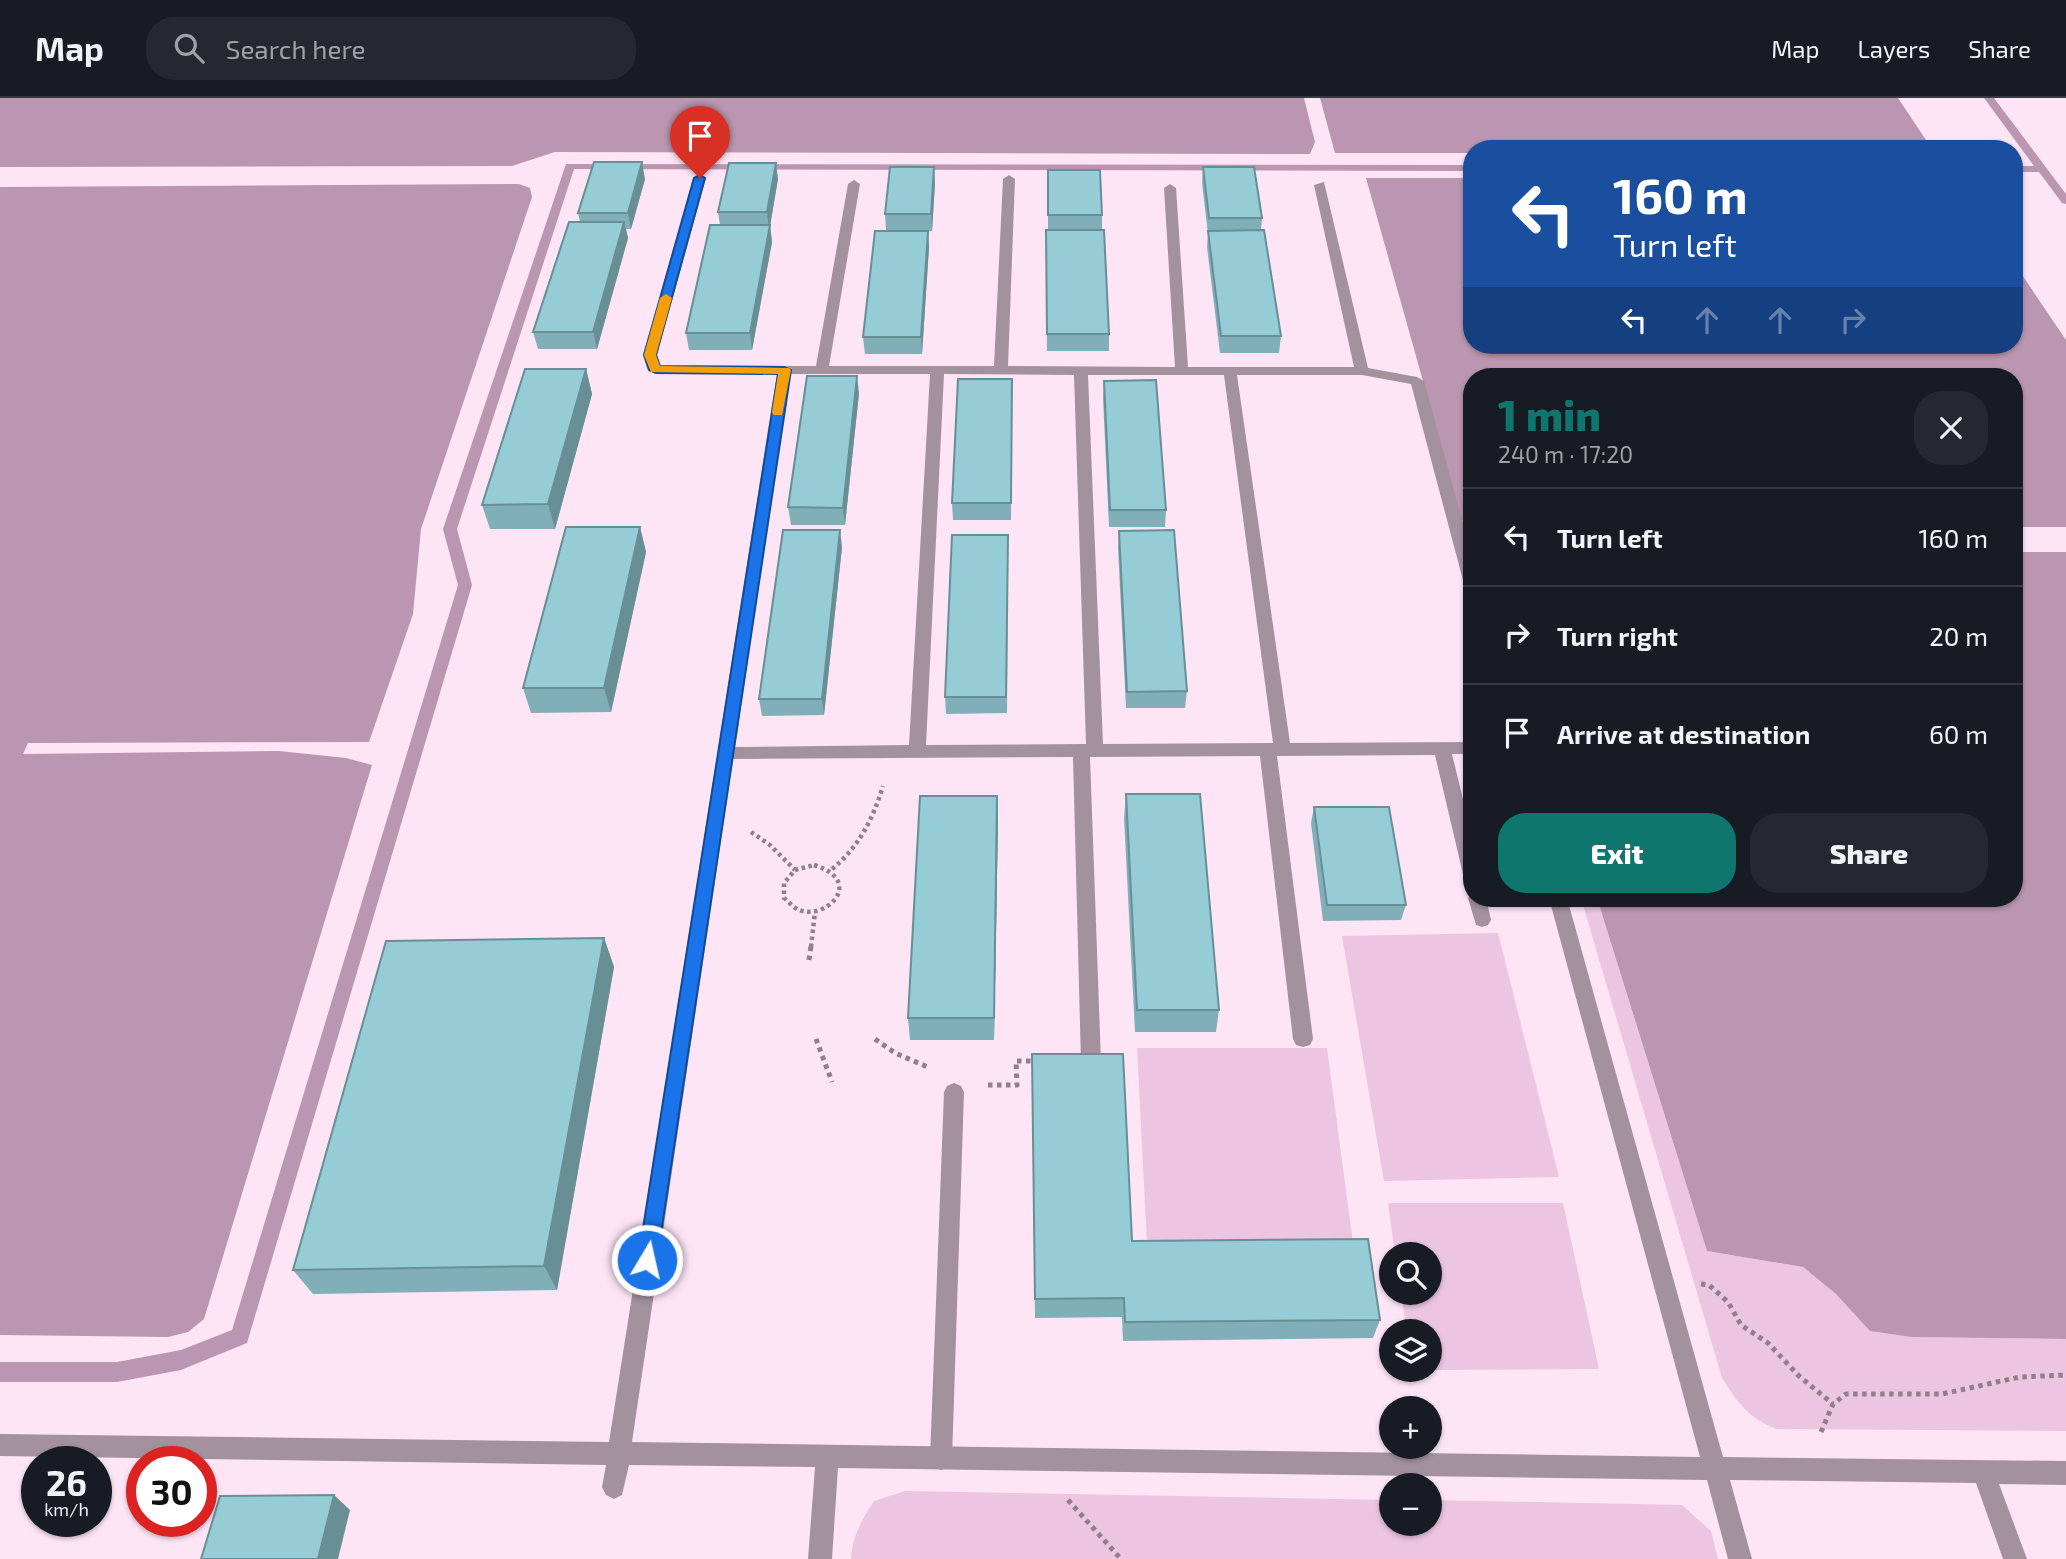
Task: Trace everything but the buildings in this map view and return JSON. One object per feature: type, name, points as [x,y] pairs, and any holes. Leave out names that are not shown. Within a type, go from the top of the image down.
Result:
[{"type":"street","points":[[700,178],[650,355],[656,370],[1362,371],[1416,382],[1463,552]]},
{"type":"street","points":[[1001,370],[1009,179]]},
{"type":"street","points":[[822,370],[854,184]]},
{"type":"street","points":[[1320,185],[1362,371]]},
{"type":"street","points":[[1170,188],[1182,371]]},
{"type":"street","points":[[614,1487],[784,370]]},
{"type":"street","points":[[917,752],[937,370]]},
{"type":"street","points":[[1081,371],[1091,1062]]},
{"type":"street","points":[[1230,371],[1275,749],[1303,1039]]},
{"type":"street","points":[[1442,748],[1463,836]]},
{"type":"street","points":[[726,753],[1463,748]]},
{"type":"street","points":[[1479,907],[1482,920]]},
{"type":"street","points":[[1560,907],[1740,1559]]},
{"type":"street","points":[[941,1459],[954,1092]]},
{"type":"street","points":[[0,1445],[2066,1473]]},
{"type":"street","points":[[820,1559],[827,1456]]},
{"type":"street","points":[[1983,1472],[2015,1559]]},
{"type":"path","points":[[832,869],[857,846],[876,812],[890,752]]},
{"type":"path","points":[[715,818],[754,833],[795,870]]},
{"type":"path","points":[[814,864],[832,869],[840,882],[838,897],[832,904],[815,912],[796,909],[784,898],[784,883],[795,870],[814,864]]},
{"type":"path","points":[[809,960],[815,912]]},
{"type":"path","points":[[816,1039],[832,1082]]},
{"type":"path","points":[[875,1039],[895,1053],[941,1073],[954,1092],[960,1085],[1017,1085],[1016,1061],[1091,1062]]},
{"type":"path","points":[[1661,1278],[1709,1285],[1728,1302],[1741,1325],[1769,1343],[1799,1376],[1833,1404]]},
{"type":"path","points":[[1806,1470],[1833,1404],[1846,1394],[1942,1394],[2020,1377],[2066,1376]]},
{"type":"path","points":[[1032,1460],[1121,1559]]},
{"type":"shaded area","points":[[0,98],[1304,98],[1315,142],[1310,154],[555,152],[512,166],[0,167]]},
{"type":"shaded area","points":[[1320,98],[1898,98],[1926,140],[1463,140],[1463,153],[1335,153]]},
{"type":"shaded area","points":[[1366,178],[1463,178],[1463,354],[2023,354],[2023,276],[2066,340],[2066,527],[2023,527],[2023,368],[1463,368],[1462,520]]},
{"type":"shaded area","points":[[519,184],[530,188],[532,197],[421,529],[413,614],[369,742],[28,743],[23,754],[279,751],[346,758],[372,765],[204,1319],[188,1332],[168,1337],[0,1335],[0,187]]},
{"type":"shaded area","points":[[2023,552],[2066,552],[2066,1339],[1912,1337],[1870,1331],[1836,1294],[1803,1267],[1707,1251],[1600,907],[2023,907]]},
{"type":"shaded area","points":[[1584,907],[1600,907],[1707,1251],[1803,1267],[1836,1294],[1912,1337],[2066,1339],[2066,1431],[1777,1429],[1759,1421],[1745,1409],[1722,1378]]},
{"type":"shaded area","points":[[1498,933],[1559,1177],[1384,1181],[1342,936]]},
{"type":"shaded area","points":[[1137,1048],[1327,1048],[1353,1243],[1147,1244]]},
{"type":"shaded area","points":[[1388,1203],[1563,1203],[1599,1369],[1442,1370],[1442,1319],[1405,1319],[1403,1305],[1442,1305],[1442,1242],[1393,1242]]},
{"type":"shaded area","points":[[905,1491],[1379,1500],[1379,1536],[1442,1536],[1442,1500],[1682,1505],[1711,1531],[1718,1559],[851,1559],[858,1528],[874,1501]]},
{"type":"waterway","points":[[1989,98],[2020,140]]},
{"type":"waterway","points":[[2023,143],[2066,201]]},
{"type":"waterway","points":[[0,1372],[117,1372],[181,1360],[240,1336],[465,585],[450,529],[570,166],[1463,168]]},
{"type":"waterway","points":[[2023,169],[2042,169]]},
{"type":"slow traffic","points":[[666,298],[650,355],[656,370],[784,370],[778,412]]},
{"type":"route","points":[[647,1260],[784,370],[656,370],[650,355],[700,178]]}]
